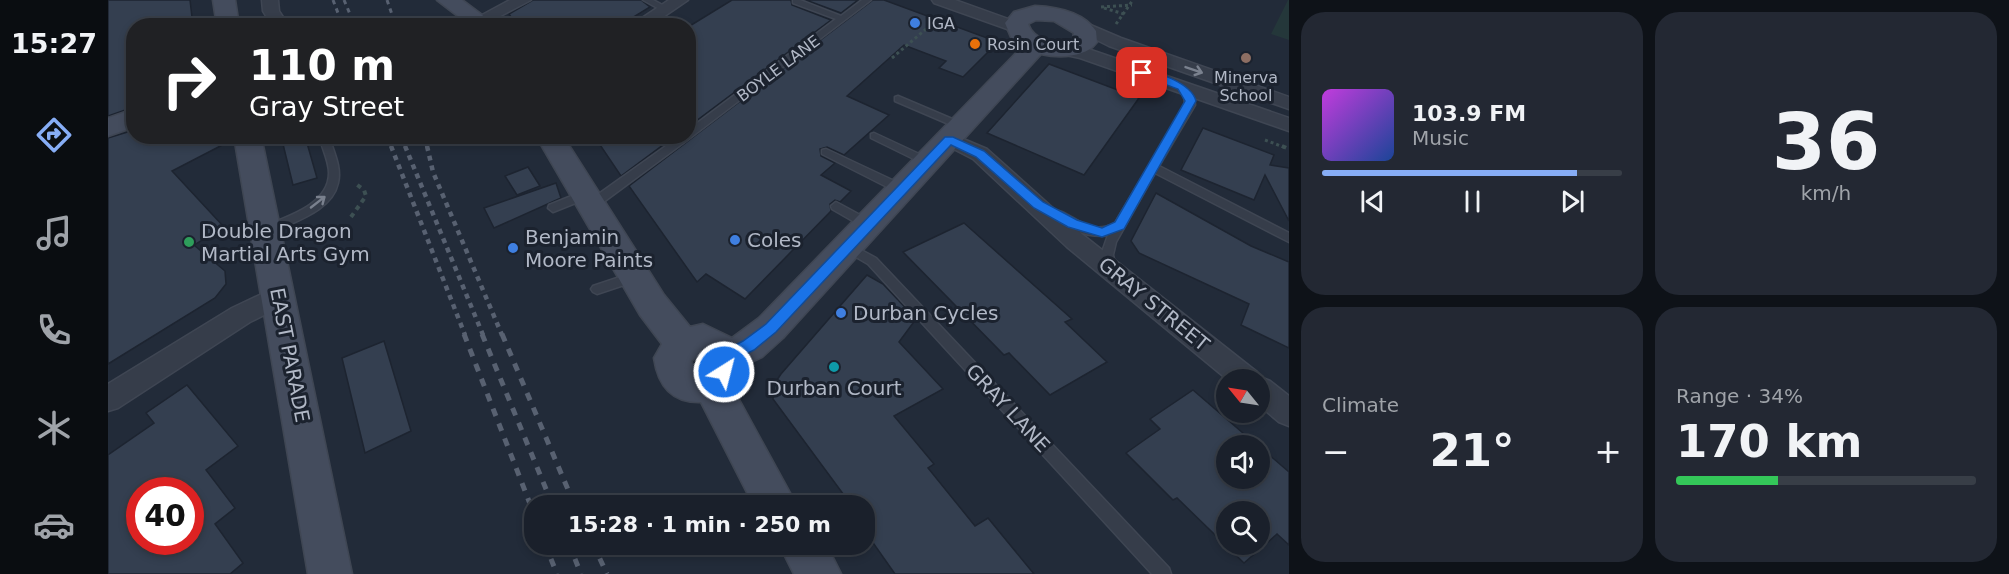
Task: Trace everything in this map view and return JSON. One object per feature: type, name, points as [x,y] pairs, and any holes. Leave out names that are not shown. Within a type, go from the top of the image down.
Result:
[{"type":"street","points":[[224,0],[227,18]]},
{"type":"street","points":[[270,0],[271,11],[276,18]]},
{"type":"street","points":[[448,0],[473,18]]},
{"type":"street","points":[[467,0],[475,9],[478,18]]},
{"type":"street","points":[[489,18],[523,0]]},
{"type":"street","points":[[651,18],[680,0]]},
{"type":"street","points":[[939,0],[1289,125]]},
{"type":"street","points":[[984,0],[1036,34],[1080,46],[1085,42],[1087,36],[1073,22]]},
{"type":"street","points":[[1073,22],[1087,2]]},
{"type":"street","points":[[554,144],[652,305],[682,344],[672,358],[675,375],[691,386],[718,371],[771,328],[869,225],[955,133],[1036,34],[1045,13],[1073,22],[1115,42],[1289,103]]},
{"type":"street","points":[[108,128],[126,120]]},
{"type":"street","name":"GRAY STREET","points":[[955,133],[1038,205],[1074,241],[1110,267],[1235,369]]},
{"type":"street","name":"EAST PARADE","points":[[249,144],[267,230],[330,574]]},
{"type":"street","points":[[108,399],[241,315],[279,296]]},
{"type":"street","points":[[718,371],[749,459],[770,495]]},
{"type":"street","points":[[1270,397],[1289,413]]},
{"type":"street","points":[[807,555],[819,574]]},
{"type":"lane","points":[[647,0],[666,9]]},
{"type":"lane","name":"BOYLE LANE","points":[[696,130],[867,0]]},
{"type":"lane","points":[[796,1],[842,19]]},
{"type":"lane","points":[[1110,267],[1108,247],[1190,105],[1189,94],[1181,87]]},
{"type":"lane","points":[[898,99],[955,133]]},
{"type":"lane","points":[[874,136],[928,162]]},
{"type":"lane","points":[[267,230],[317,204],[333,184],[333,166],[326,144]]},
{"type":"lane","name":"BOYLE LANE","points":[[553,208],[587,200],[675,144]]},
{"type":"lane","points":[[826,152],[901,189]]},
{"type":"lane","points":[[1154,168],[1289,238]]},
{"type":"lane","points":[[1038,205],[1073,224],[1095,231],[1109,232],[1119,226]]},
{"type":"lane","points":[[836,206],[869,225]]},
{"type":"lane","name":"GRAY LANE","points":[[848,247],[872,261],[1163,574]]},
{"type":"lane","points":[[597,289],[635,277]]},
{"type":"path","points":[[1124,14],[1101,7],[1132,4]]},
{"type":"path","points":[[892,58],[939,18]]},
{"type":"path","points":[[351,217],[366,196],[364,190],[356,184]]},
{"type":"shaded area","points":[[1289,0],[1289,40],[1271,34]]},
{"type":"building","points":[[108,0],[190,0],[192,18],[126,18],[126,110],[108,116]]},
{"type":"building","points":[[533,0],[641,0],[650,7],[632,18],[512,18],[509,14]]},
{"type":"building","points":[[732,0],[791,0],[792,5],[831,20],[696,121],[696,22]]},
{"type":"building","points":[[806,0],[858,0],[841,13]]},
{"type":"building","points":[[873,0],[884,0],[998,42],[963,77],[939,68],[946,61],[904,45],[847,96],[889,115],[844,155],[827,147],[820,149],[821,156],[835,163],[821,175],[851,191],[840,202],[835,200],[830,204],[831,211],[745,299],[706,274],[697,282],[629,186],[684,144],[696,144],[696,135]]},
{"type":"building","points":[[1049,64],[1139,98],[1084,175],[987,133]]},
{"type":"building","points":[[1203,128],[1274,155],[1270,165],[1289,168],[1289,221],[1265,175],[1254,200],[1181,170]]},
{"type":"building","points":[[126,132],[126,144],[224,144],[172,171],[224,227],[194,245],[225,271],[226,284],[215,298],[108,364],[108,138]]},
{"type":"building","points":[[283,144],[307,144],[317,178],[293,185]]},
{"type":"building","points":[[599,144],[664,144],[621,176]]},
{"type":"building","points":[[528,167],[540,186],[517,195],[505,176]]},
{"type":"building","points":[[556,183],[561,198],[494,228],[484,208]]},
{"type":"building","points":[[1156,193],[1251,246],[1289,262],[1289,348],[1241,325],[1249,304],[1139,253],[1131,241]]},
{"type":"building","points":[[964,223],[1072,319],[1065,322],[1107,362],[1050,395],[1009,353],[1004,355],[903,252]]},
{"type":"building","points":[[867,275],[883,284],[916,319],[899,342],[943,389],[894,416],[934,464],[928,468],[975,526],[988,518],[1034,574],[895,574],[875,546],[875,495],[844,495],[773,399],[775,383]]},
{"type":"building","points":[[384,341],[411,431],[365,453],[342,358]]},
{"type":"building","points":[[187,385],[238,446],[206,470],[235,508],[215,524],[243,563],[230,574],[108,574],[108,455],[154,423],[146,413]]},
{"type":"building","points":[[1193,390],[1216,410],[1216,423],[1231,423],[1245,435],[1216,435],[1216,489],[1270,489],[1270,456],[1289,472],[1289,545],[1277,534],[1270,540],[1270,501],[1216,501],[1216,536],[1177,498],[1173,500],[1126,453],[1160,429],[1150,419]]},
{"type":"building","points":[[1236,555],[1253,555],[1244,563]]},
{"type":"railway","points":[[333,0],[340,18]]},
{"type":"railway","points":[[344,0],[352,18]]},
{"type":"railway","points":[[387,0],[393,18]]},
{"type":"railway","points":[[390,144],[392,148]]},
{"type":"railway","points":[[404,144],[406,148]]},
{"type":"railway","points":[[426,144],[427,148]]},
{"type":"railway","points":[[391,146],[465,335]]},
{"type":"railway","points":[[405,146],[483,335]]},
{"type":"railway","points":[[427,146],[433,172],[502,335]]},
{"type":"railway","points":[[464,334],[527,495]]},
{"type":"railway","points":[[482,334],[548,495]]},
{"type":"railway","points":[[502,334],[570,495]]},
{"type":"railway","points":[[549,555],[557,574]]},
{"type":"railway","points":[[573,555],[581,574]]},
{"type":"railway","points":[[598,555],[607,574]]},
{"type":"place","name":"IGA","points":[[915,23]]},
{"type":"place","name":"Rosin Court","points":[[975,44]]},
{"type":"place","name":"Minerva School","points":[[1246,58]]},
{"type":"place","name":"Coles","points":[[735,240]]},
{"type":"place","name":"Double Dragon Martial Arts Gym","points":[[189,242]]},
{"type":"place","name":"Benjamin Moore Paints","points":[[513,248]]},
{"type":"place","name":"Durban Cycles","points":[[841,313]]},
{"type":"place","name":"Durban Court","points":[[834,367]]},
{"type":"route","points":[[724,372],[725,358],[749,346],[771,328],[949,139],[980,154],[1038,205],[1073,224],[1102,232],[1109,232],[1119,226],[1191,101],[1189,94],[1181,87],[1142,73]]}]
